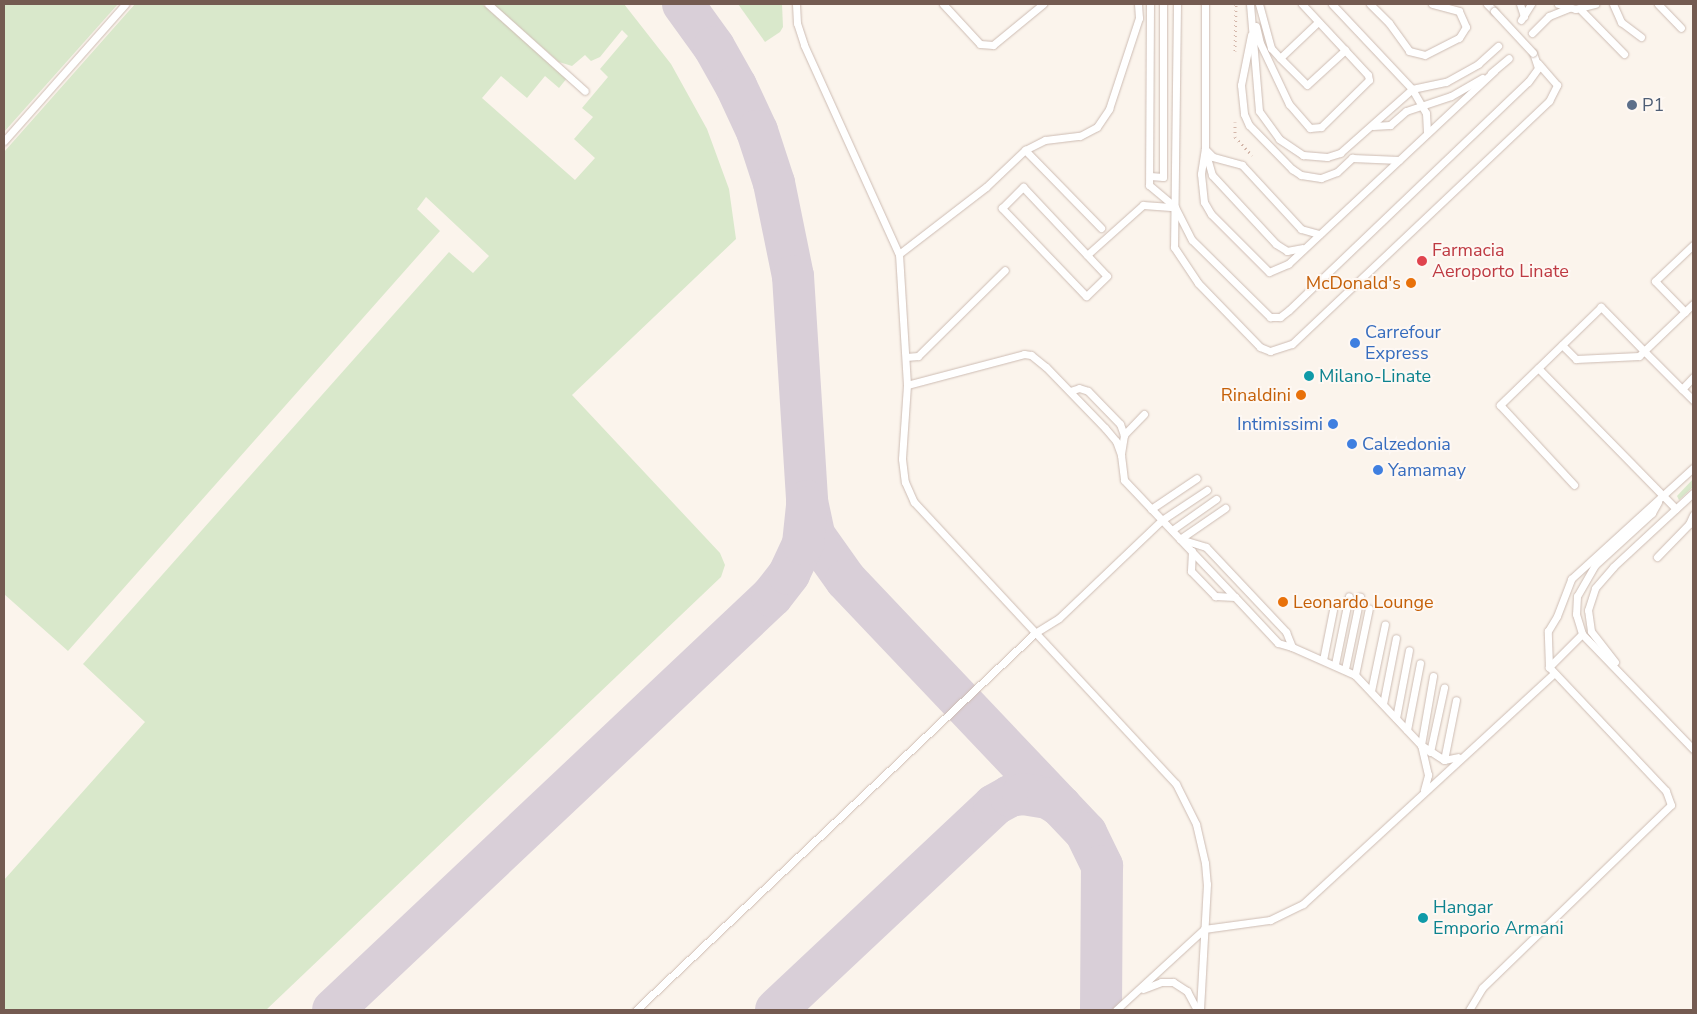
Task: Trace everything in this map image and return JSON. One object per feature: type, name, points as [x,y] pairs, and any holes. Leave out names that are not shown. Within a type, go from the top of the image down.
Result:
[{"type":"lane","points":[[4,141],[125,4]]},
{"type":"lane","points":[[488,4],[585,91]]},
{"type":"lane","points":[[796,4],[797,23],[807,53],[899,254],[908,385],[902,460],[905,482],[914,502],[1176,784],[1202,845],[1208,884],[1198,1010]]},
{"type":"lane","points":[[943,4],[980,44],[993,45],[1043,4]]},
{"type":"lane","points":[[899,254],[986,186],[1025,150],[1045,140],[1080,136],[1097,127],[1109,109],[1139,18],[1138,4]]},
{"type":"lane","points":[[1150,4],[1150,185],[1175,207],[1192,240],[1262,313],[1280,317],[1528,82],[1537,71],[1538,62]]},
{"type":"lane","points":[[1150,176],[1163,177],[1163,4]]},
{"type":"lane","points":[[1176,4],[1174,247],[1188,272],[1260,347],[1270,351],[1282,350],[1292,344],[1549,101],[1556,85],[1533,53],[1487,4]]},
{"type":"lane","points":[[1206,4],[1205,148],[1201,174],[1204,202],[1211,214],[1260,266],[1269,272],[1278,270],[1306,246],[1509,58]]},
{"type":"lane","points":[[1259,4],[1271,48],[1307,85],[1345,50]]},
{"type":"lane","points":[[1251,8],[1260,43],[1280,89],[1310,128],[1321,127],[1366,85],[1368,74],[1302,4]]},
{"type":"lane","points":[[1332,4],[1412,89],[1422,104],[1427,134]]},
{"type":"lane","points":[[1342,4],[1342,15]]},
{"type":"lane","points":[[1373,5],[1409,51],[1425,55],[1459,38],[1466,27],[1459,11],[1432,4]]},
{"type":"lane","points":[[1520,4],[1522,18],[1531,4]]},
{"type":"lane","points":[[1558,4],[1580,9],[1595,4]]},
{"type":"lane","points":[[1613,4],[1621,22],[1641,38]]},
{"type":"lane","points":[[1658,4],[1681,28]]},
{"type":"lane","points":[[1251,8],[1259,111],[1270,129],[1285,144],[1302,155],[1327,158],[1340,153],[1412,89],[1446,82],[1478,64],[1498,46]]},
{"type":"lane","points":[[1532,33],[1550,16],[1569,8]]},
{"type":"lane","points":[[1580,9],[1624,54]]},
{"type":"lane","points":[[1280,58],[1318,22]]},
{"type":"lane","points":[[1253,28],[1241,85],[1244,114],[1250,125],[1282,161],[1301,175],[1320,178],[1337,172],[1352,158],[1398,160]]},
{"type":"lane","points":[[1372,126],[1390,124],[1406,111],[1422,104],[1451,96],[1494,71]]},
{"type":"lane","points":[[1205,148],[1214,157],[1242,165],[1301,228],[1319,234]]},
{"type":"lane","points":[[1205,148],[1212,175],[1276,244],[1287,251],[1306,246]]},
{"type":"lane","points":[[1025,150],[1101,228]]},
{"type":"lane","points":[[1023,187],[1087,255],[1107,276],[1086,296],[1002,208],[1023,187]]},
{"type":"lane","points":[[1087,255],[1131,213],[1143,205],[1175,207]]},
{"type":"lane","points":[[1685,312],[1655,281],[1693,245]]},
{"type":"lane","points":[[906,356],[918,356],[1005,270]]},
{"type":"lane","points":[[1562,345],[1576,359],[1639,356],[1693,304]]},
{"type":"lane","points":[[1574,485],[1500,405],[1601,307],[1693,400]]},
{"type":"lane","points":[[908,385],[1024,354],[1037,358],[1116,441],[1121,455],[1124,480],[1278,643],[1335,664],[1355,675],[1421,745],[1430,752],[1444,760],[1462,756]]},
{"type":"lane","points":[[1538,368],[1676,510]]},
{"type":"lane","points":[[1682,389],[1693,378]]},
{"type":"lane","points":[[1070,391],[1079,388],[1088,391],[1120,424],[1124,435],[1121,455]]},
{"type":"lane","points":[[1124,435],[1144,414]]},
{"type":"lane","points":[[1469,1010],[1482,988],[1671,805],[1666,791],[1552,670],[1548,630],[1558,616],[1571,579],[1664,497],[1693,468]]},
{"type":"lane","points":[[1151,508],[1197,478]]},
{"type":"lane","points":[[636,1010],[1035,633],[1058,618],[1162,520],[1207,490]]},
{"type":"lane","points":[[1638,690],[1591,631],[1588,610],[1595,588],[1613,566],[1693,493]]},
{"type":"lane","points":[[1172,530],[1216,499]]},
{"type":"lane","points":[[1658,502],[1652,513],[1595,565],[1578,596],[1576,614],[1582,634],[1693,749]]},
{"type":"lane","points":[[1180,539],[1224,508]]},
{"type":"lane","points":[[1657,556],[1689,524],[1693,515]]},
{"type":"lane","points":[[1180,539],[1206,547],[1286,632],[1292,647]]},
{"type":"lane","points":[[1192,551],[1191,571],[1214,596],[1235,597]]},
{"type":"lane","points":[[1335,664],[1349,596]]},
{"type":"lane","points":[[1345,669],[1360,597]]},
{"type":"lane","points":[[1355,675],[1369,608]]},
{"type":"lane","points":[[1323,660],[1333,610]]},
{"type":"lane","points":[[1371,691],[1385,624]]},
{"type":"lane","points":[[1116,1010],[1204,929],[1270,920],[1303,904],[1552,670],[1582,634]]},
{"type":"lane","points":[[1382,704],[1396,638]]},
{"type":"lane","points":[[1396,718],[1408,650]]},
{"type":"lane","points":[[1407,730],[1420,663]]},
{"type":"lane","points":[[1423,792],[1428,774],[1421,745],[1433,676]]},
{"type":"lane","points":[[1430,752],[1444,688]]},
{"type":"lane","points":[[1444,760],[1456,700]]},
{"type":"lane","points":[[1128,998],[1148,986],[1161,982],[1173,982],[1187,991],[1198,1010]]},
{"type":"green space","points":[[4,4],[118,4],[4,132]]},
{"type":"green space","points":[[135,4],[482,4],[567,78],[559,88],[545,76],[527,98],[501,76],[482,98],[575,180],[595,158],[574,139],[593,117],[582,108],[608,77],[600,69],[628,36],[622,30],[600,57],[591,61],[585,55],[572,66],[559,62],[493,4],[624,4],[671,64],[707,129],[729,189],[736,239],[572,395],[720,553],[725,565],[721,577],[266,1010],[4,1010],[4,880],[145,722],[83,664],[449,252],[473,273],[489,256],[426,197],[417,209],[440,231],[68,651],[4,594],[4,152]]},
{"type":"green space","points":[[738,4],[782,4],[783,27],[780,32],[765,42]]},
{"type":"green space","points":[[1693,479],[1693,487],[1679,500],[1677,496]]},
{"type":"taxiway","points":[[683,4],[714,47],[736,86],[757,131],[774,183],[793,276],[807,501],[814,535],[846,580],[1086,833],[1102,866],[1101,1010]]},
{"type":"taxiway","points":[[333,1010],[772,596],[789,574],[803,544],[807,507]]},
{"type":"taxiway","points":[[776,1010],[994,805],[1010,796],[1023,794],[1048,798],[1061,806]]},
{"type":"place","name":"P1","points":[[1632,105]]},
{"type":"place","name":"Farmacia Aeroporto Linate","points":[[1422,261]]},
{"type":"place","name":"McDonald's","points":[[1411,283]]},
{"type":"place","name":"Carrefour Express","points":[[1355,343]]},
{"type":"place","name":"Milano-Linate","points":[[1309,376]]},
{"type":"place","name":"Rinaldini","points":[[1301,395]]},
{"type":"place","name":"Intimissimi","points":[[1333,424]]},
{"type":"place","name":"Calzedonia","points":[[1352,444]]},
{"type":"place","name":"Yamamay","points":[[1378,470]]},
{"type":"place","name":"Leonardo Lounge","points":[[1283,602]]},
{"type":"place","name":"Hangar Emporio Armani","points":[[1423,918]]}]
